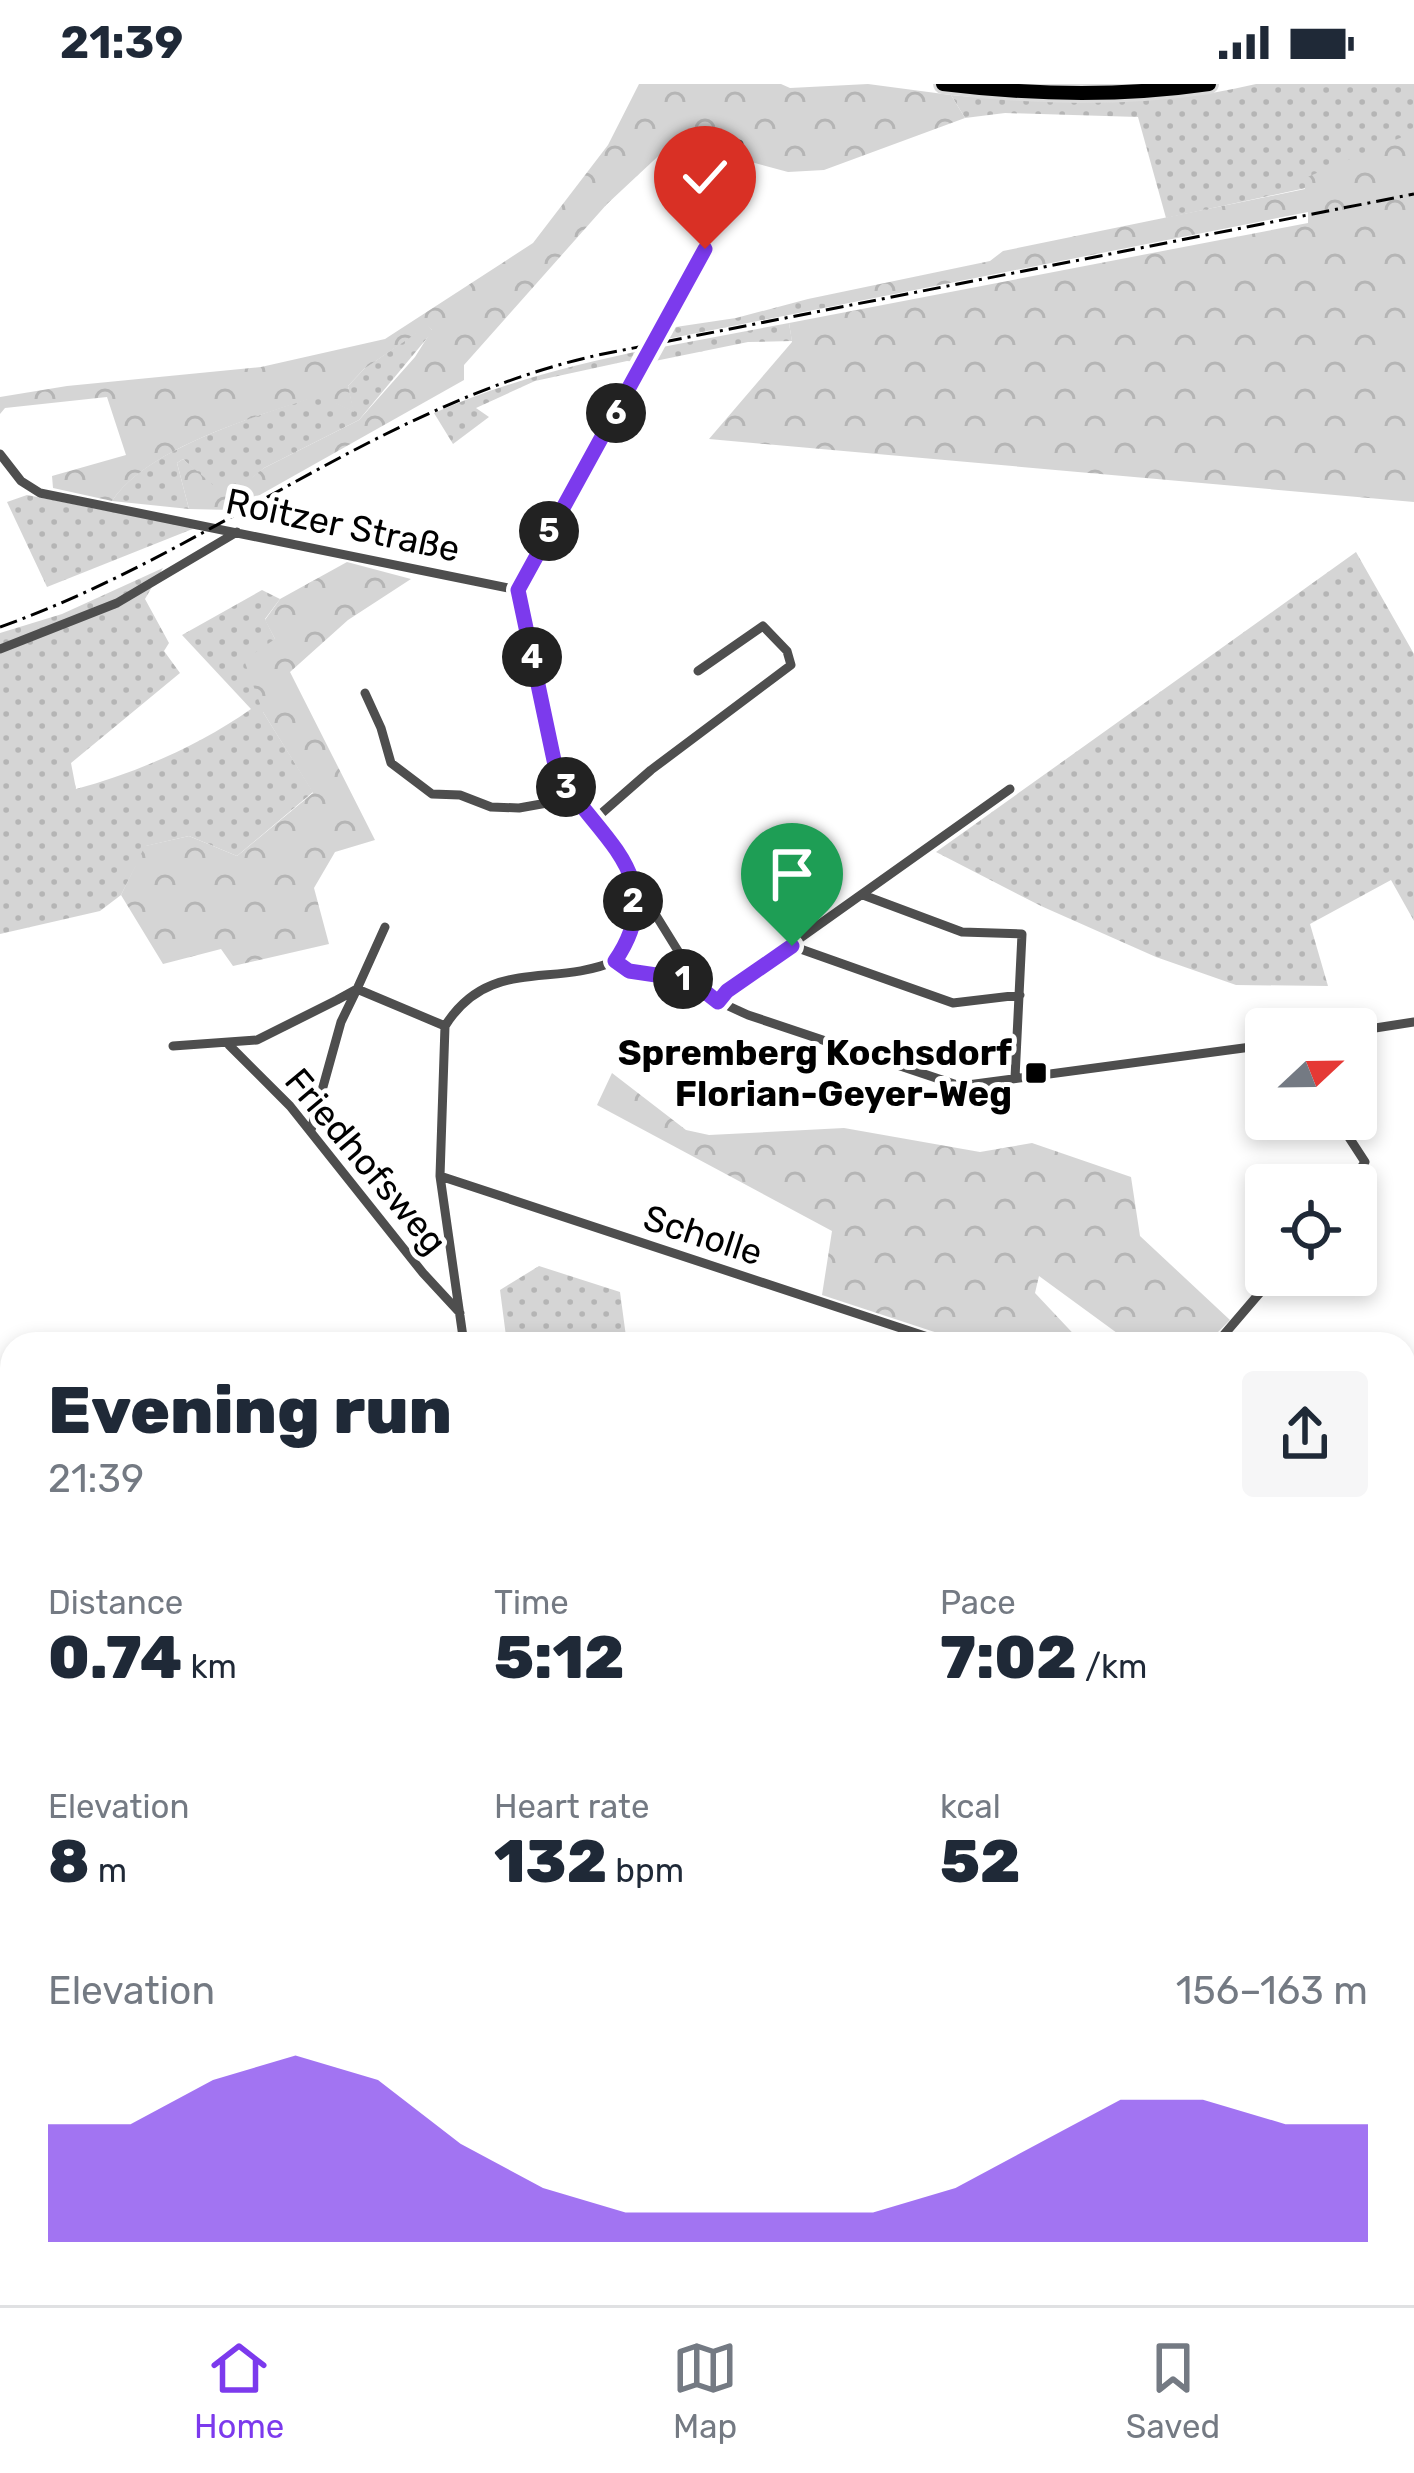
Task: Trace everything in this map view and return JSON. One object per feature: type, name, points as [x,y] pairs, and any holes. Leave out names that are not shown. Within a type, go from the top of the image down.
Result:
[{"type":"main road","points":[[943,84],[1086,94],[1209,84]]},
{"type":"street","points":[[462,1332],[440,1176],[445,1026],[472,994],[509,977],[591,971],[615,961],[626,942],[634,895],[625,860],[555,765],[518,590],[705,249],[712,230],[707,160],[740,144]]},
{"type":"street","name":"Roitzer Straße","points":[[0,454],[21,481],[40,493],[518,590]]},
{"type":"street","points":[[0,649],[117,603],[237,532]]},
{"type":"street","points":[[595,819],[651,770],[791,665],[787,651],[763,626],[698,671]]},
{"type":"street","points":[[365,693],[391,763],[432,794],[519,808],[575,798]]},
{"type":"street","points":[[718,1002],[1010,789]]},
{"type":"street","points":[[634,895],[644,896],[683,959]]},
{"type":"street","points":[[863,895],[962,932],[1022,934],[1015,1078]]},
{"type":"street","points":[[311,1130],[340,1022],[385,927]]},
{"type":"street","points":[[792,946],[953,1003],[1020,995]]},
{"type":"street","points":[[615,961],[629,971],[690,980],[718,1002],[960,1086],[1245,1048]]},
{"type":"street","points":[[356,988],[445,1026]]},
{"type":"street","points":[[173,1046],[257,1040],[356,988]]},
{"type":"street","points":[[1377,1028],[1414,1022]]},
{"type":"street","name":"Friedhofsweg","points":[[229,1045],[311,1130],[423,1273],[460,1312]]},
{"type":"street","name":"Scholle","points":[[440,1176],[912,1332]]},
{"type":"street","points":[[1226,1332],[1257,1296]]},
{"type":"street","points":[[895,1332],[896,1327]]},
{"type":"green space","points":[[639,84],[781,84],[790,88],[868,84],[951,95],[965,118],[824,170],[788,172],[722,154],[716,158],[683,133],[607,204],[464,365],[464,380],[233,510],[189,509],[177,463],[183,459],[227,497],[264,468],[359,420],[415,357],[432,330],[427,326],[364,369],[348,386],[354,412],[319,396],[237,423],[151,464],[112,501],[53,488],[52,476],[126,455],[107,397],[5,408],[0,414],[0,397],[261,367],[385,339],[533,243],[608,145]]},
{"type":"green space","points":[[1256,84],[1414,84],[1414,133],[1306,188],[1166,218],[1138,117],[1005,113],[965,118],[951,95],[1104,102],[1181,97]]},
{"type":"green space","points":[[1414,132],[1414,502],[709,439],[792,342],[789,323],[1308,223],[1308,212],[839,305],[808,299],[990,261],[1003,251],[1305,189],[1305,178]]},
{"type":"green space","points":[[808,299],[839,305],[662,340],[669,328],[736,318]]},
{"type":"green space","points":[[789,323],[792,341],[748,342],[650,362],[657,348]]},
{"type":"green space","points":[[427,325],[433,331],[359,420],[264,468],[226,500],[183,459],[177,463],[189,509],[112,501],[151,464],[237,423],[319,395],[353,411],[348,386],[364,369]]},
{"type":"green space","points":[[648,349],[640,362],[535,381],[476,408],[489,417],[453,444],[434,413],[540,375]]},
{"type":"green space","points":[[27,495],[195,528],[47,587],[7,502]]},
{"type":"green space","points":[[1356,552],[1414,654],[1414,921],[1391,880],[1310,924],[1328,986],[1236,985],[1156,957],[936,852]]},
{"type":"green space","points":[[347,562],[411,579],[348,620],[290,672],[375,840],[335,852],[314,888],[329,944],[233,966],[221,949],[163,964],[121,895],[145,846],[189,836],[237,856],[313,793],[263,712],[244,660],[275,639],[265,620],[280,599]]},
{"type":"green space","points":[[163,568],[145,599],[169,643],[164,651],[180,673],[71,763],[76,789],[167,756],[251,709],[182,635],[262,590],[280,599],[265,619],[275,639],[263,712],[313,792],[237,856],[189,836],[146,846],[121,895],[100,911],[0,934],[0,633],[62,614]]},
{"type":"green space","points":[[612,1073],[686,1130],[709,1135],[844,1128],[980,1152],[1032,1143],[1131,1177],[1140,1236],[1230,1320],[1218,1332],[1116,1332],[1039,1276],[1035,1293],[1072,1332],[935,1332],[822,1295],[832,1231],[597,1105]]},
{"type":"green space","points":[[539,1266],[620,1292],[625,1332],[505,1332],[500,1290]]},
{"type":"railway","points":[[0,627],[152,560],[446,406],[523,376],[603,354],[1414,194]]},
{"type":"place","name":"Spremberg Kochsdorf Florian-Geyer-Weg","points":[[1036,1073]]},
{"type":"route","points":[[705,249],[518,590],[555,765],[564,785],[614,842],[632,880],[633,910],[626,942],[615,961],[629,971],[690,980],[718,1002],[792,946]]}]
